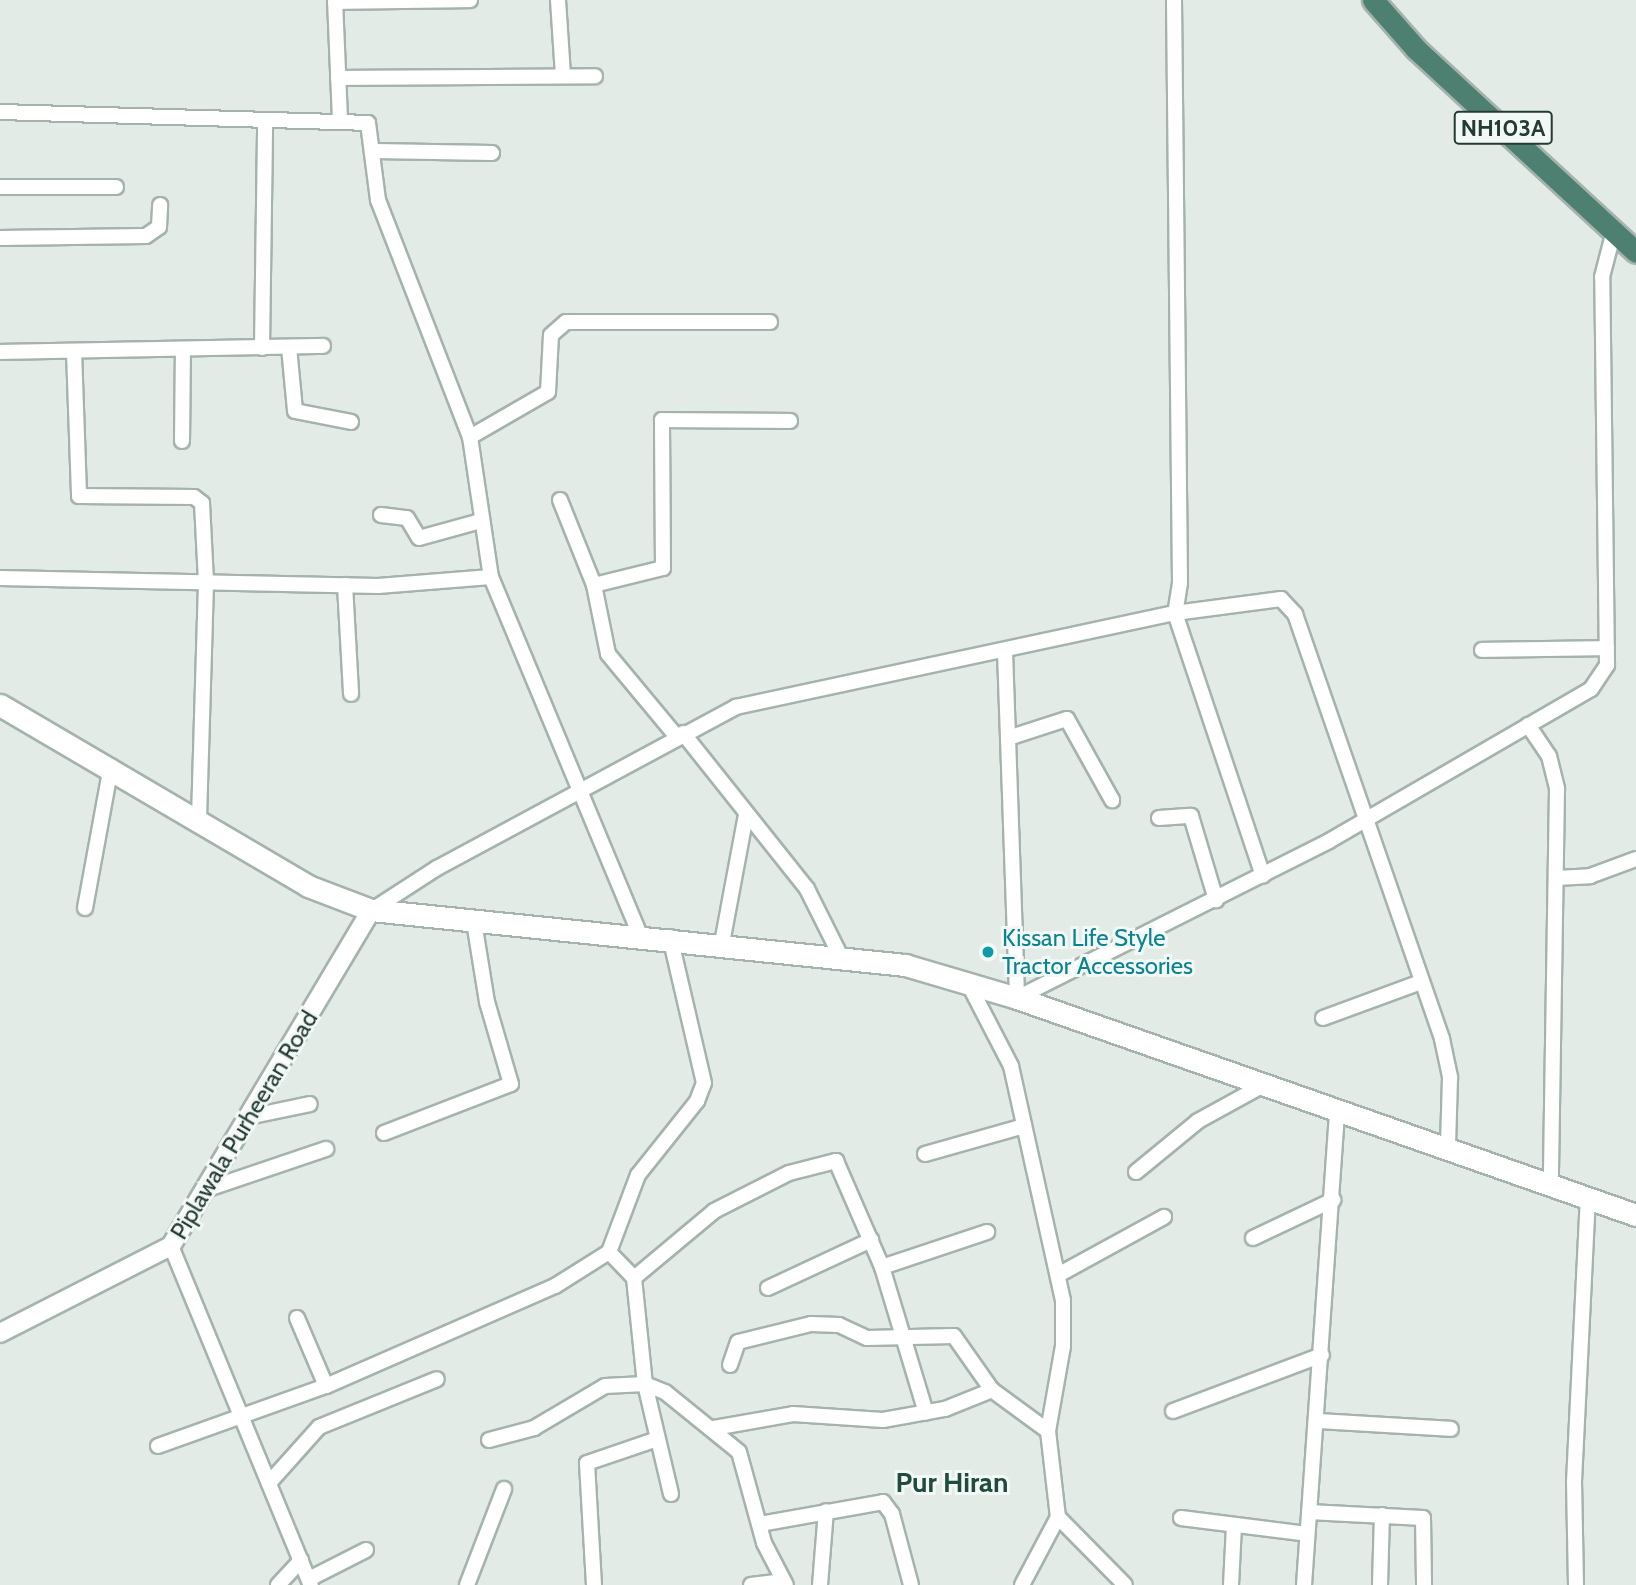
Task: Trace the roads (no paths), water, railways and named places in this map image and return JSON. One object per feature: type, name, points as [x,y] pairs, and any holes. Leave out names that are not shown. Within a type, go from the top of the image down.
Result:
[{"type":"highway","name":"NH103A","points":[[1373,0],[1416,49],[1636,252]]},
{"type":"main road","points":[[0,705],[111,766],[200,824],[308,886],[371,911],[474,922],[639,933],[839,955],[968,983],[1551,1181],[1636,1214]]},
{"type":"street","points":[[340,120],[335,1],[470,0]]},
{"type":"street","points":[[558,0],[563,76]]},
{"type":"street","points":[[1174,0],[1181,583],[1175,613],[1263,876]]},
{"type":"street","points":[[338,78],[595,76]]},
{"type":"street","points":[[0,112],[340,120],[368,123],[374,151],[378,200],[470,437],[491,577],[584,791],[639,933]]},
{"type":"street","points":[[262,348],[265,120]]},
{"type":"street","points":[[374,151],[492,153]]},
{"type":"street","points":[[0,187],[116,187]]},
{"type":"street","points":[[0,238],[146,236],[159,227],[160,205]]},
{"type":"street","points":[[1005,652],[1017,998],[1263,876],[1601,681],[1607,648],[1602,277],[1614,232]]},
{"type":"street","points":[[470,437],[548,392],[551,335],[566,323],[770,322]]},
{"type":"street","points":[[0,352],[323,346]]},
{"type":"street","points":[[289,347],[295,411],[351,422]]},
{"type":"street","points":[[183,349],[183,441]]},
{"type":"street","points":[[74,351],[79,496],[200,499],[206,583],[200,824]]},
{"type":"street","points":[[594,585],[663,568],[662,420],[790,421]]},
{"type":"street","points":[[560,500],[594,585],[608,653],[680,735],[807,889],[839,955]]},
{"type":"street","points":[[381,515],[407,518],[419,538],[481,521]]},
{"type":"street","points":[[0,578],[345,585],[491,577]]},
{"type":"street","points":[[345,585],[351,694]]},
{"type":"street","points":[[371,911],[437,868],[584,791],[680,735],[768,698],[1005,652],[1175,613],[1266,599],[1290,605],[1422,982],[1450,1078],[1448,1146]]},
{"type":"street","points":[[1482,650],[1607,648]]},
{"type":"street","points":[[1009,738],[1067,719],[1112,800]]},
{"type":"street","points":[[1528,725],[1549,756],[1557,789],[1551,1181]]},
{"type":"street","points":[[85,908],[111,766]]},
{"type":"street","points":[[722,943],[746,815]]},
{"type":"street","points":[[1159,818],[1191,816],[1216,900]]},
{"type":"street","points":[[1556,878],[1590,876],[1636,859]]},
{"type":"street","name":"Piplawala Purheeran Road","points":[[0,1333],[171,1246],[371,911]]},
{"type":"street","points":[[384,1133],[511,1084],[487,1002],[474,922]]},
{"type":"street","points":[[158,1446],[244,1420],[326,1386],[555,1286],[609,1252],[638,1175],[697,1101],[704,1083],[670,937]]},
{"type":"street","points":[[1323,1018],[1422,982]]},
{"type":"street","points":[[968,983],[1010,1066],[1058,1275],[1063,1346],[1048,1431],[1058,1517],[1021,1585]]},
{"type":"street","points":[[1136,1172],[1198,1121],[1267,1083]]},
{"type":"street","points":[[248,1117],[310,1104]]},
{"type":"street","points":[[1304,1585],[1333,1200],[1337,1109]]},
{"type":"street","points":[[925,1154],[1024,1126]]},
{"type":"street","points":[[205,1190],[326,1149]]},
{"type":"street","points":[[634,1278],[692,1224],[826,1160],[843,1168],[882,1267],[926,1413]]},
{"type":"street","points":[[1576,1585],[1574,1482],[1588,1196]]},
{"type":"street","points":[[1252,1238],[1333,1200]]},
{"type":"street","points":[[1058,1275],[1111,1252],[1164,1217]]},
{"type":"street","points":[[882,1267],[987,1232]]},
{"type":"street","points":[[768,1288],[871,1240]]},
{"type":"street","points":[[171,1246],[310,1582],[366,1550]]},
{"type":"street","points":[[609,1252],[634,1278],[645,1384],[671,1494]]},
{"type":"street","points":[[297,1318],[326,1386]]},
{"type":"street","points":[[730,1366],[737,1342],[811,1324],[839,1325],[867,1338],[954,1336],[992,1390],[1048,1431]]},
{"type":"street","points":[[1173,1411],[1321,1355]]},
{"type":"street","points":[[270,1483],[319,1427],[437,1379]]},
{"type":"street","points":[[489,1440],[534,1428],[605,1386],[645,1384],[714,1428],[748,1470],[760,1524],[784,1583],[751,1585]]},
{"type":"street","points":[[714,1428],[793,1414],[883,1420],[926,1413],[992,1390]]},
{"type":"street","points":[[1317,1421],[1451,1429]]},
{"type":"street","points":[[594,1585],[587,1463],[657,1439]]},
{"type":"street","points":[[467,1585],[504,1489]]},
{"type":"street","points":[[760,1524],[873,1501],[889,1507],[911,1585]]},
{"type":"street","points":[[820,1585],[826,1511]]},
{"type":"street","points":[[1309,1511],[1382,1515],[1425,1522],[1424,1585]]},
{"type":"street","points":[[1380,1585],[1382,1515]]},
{"type":"street","points":[[1058,1517],[1125,1585]]},
{"type":"street","points":[[1181,1518],[1307,1534]]},
{"type":"street","points":[[1231,1585],[1234,1525]]},
{"type":"street","points":[[278,1585],[301,1560]]},
{"type":"place","name":"Kissan Life Style Tractor Accessories","points":[[988,952]]},
{"type":"district","name":"Pur Hiran","points":[[952,1482]]}]
